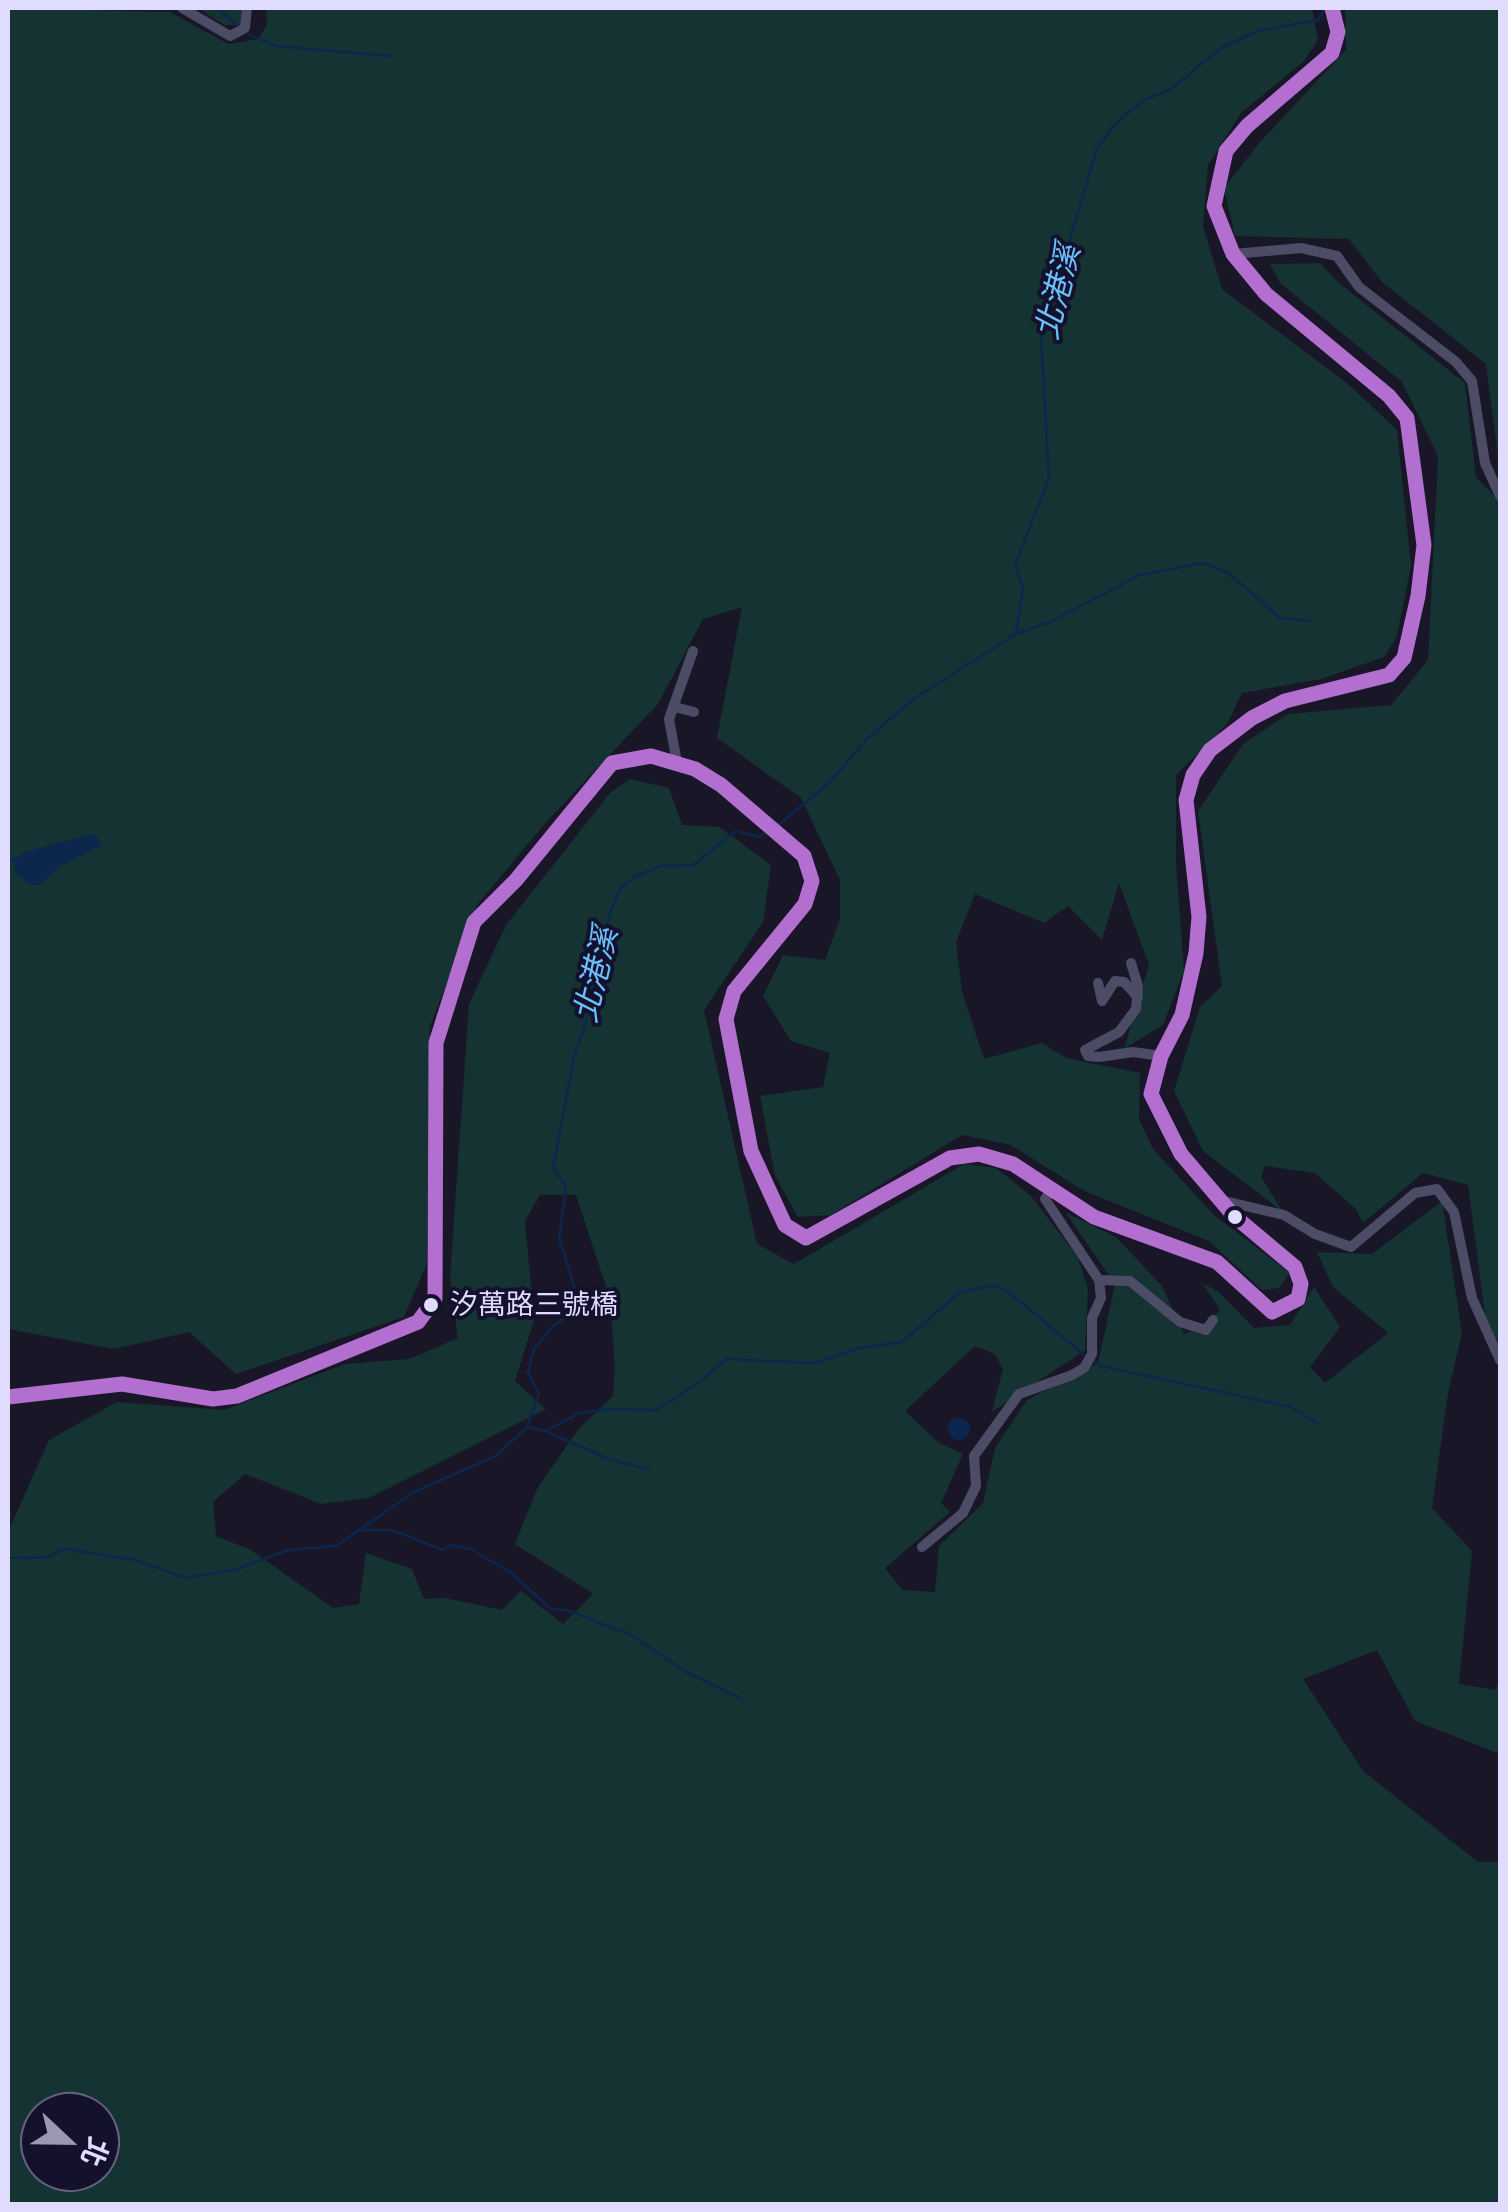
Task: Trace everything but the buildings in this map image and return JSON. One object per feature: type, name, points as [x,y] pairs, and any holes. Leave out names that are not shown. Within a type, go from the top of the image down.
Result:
[{"type":"street","points":[[182,8],[230,36],[245,28],[247,8]]},
{"type":"street","points":[[8,1396],[122,1384],[213,1399],[237,1396],[418,1322],[430,1310],[437,1227],[436,1044],[474,922],[612,763],[651,756],[676,763],[721,785],[804,856],[812,880],[805,904],[734,991],[726,1018],[751,1151],[785,1226],[806,1238],[950,1158],[964,1154],[1013,1164],[1094,1217],[1217,1262],[1272,1312],[1290,1307],[1298,1299],[1301,1284],[1295,1266],[1218,1200],[1181,1154],[1162,1123],[1152,1094],[1161,1056],[1182,1015],[1196,953],[1199,917],[1186,800],[1193,775],[1210,750],[1285,701],[1389,675],[1404,658],[1412,636],[1424,545],[1407,418],[1389,396],[1266,294],[1233,254],[1214,206],[1226,151],[1247,126],[1332,53],[1338,32],[1333,9]]},
{"type":"street","points":[[1233,254],[1302,248],[1337,256],[1360,288],[1456,362],[1472,381],[1485,463],[1500,496]]},
{"type":"street","points":[[676,763],[669,720],[693,651]]},
{"type":"street","points":[[675,706],[694,712]]},
{"type":"street","points":[[1131,964],[1138,997],[1136,1009],[1119,1032],[1085,1050],[1088,1056],[1133,1052],[1161,1056]]},
{"type":"street","points":[[1098,983],[1102,1002],[1115,982],[1124,982],[1138,997]]},
{"type":"street","points":[[922,1547],[963,1512],[976,1486],[974,1456],[1019,1394],[1084,1368],[1092,1354],[1092,1318],[1101,1298],[1099,1280],[1045,1199],[1052,1188]]},
{"type":"street","points":[[1218,1200],[1284,1215],[1316,1234],[1351,1247],[1415,1193],[1437,1189],[1454,1212],[1472,1298],[1500,1360]]},
{"type":"street","points":[[1099,1280],[1130,1280],[1180,1322],[1206,1330],[1212,1320]]},
{"type":"green space","points":[[8,8],[170,12],[228,44],[258,39],[267,25],[266,8],[1312,8],[1318,40],[1303,62],[1241,113],[1208,165],[1203,226],[1222,289],[1348,384],[1397,430],[1411,566],[1397,636],[1384,657],[1321,679],[1242,693],[1227,724],[1176,775],[1176,863],[1184,971],[1163,1025],[1124,1049],[1149,965],[1119,883],[1102,940],[1068,906],[1044,923],[975,894],[956,942],[962,991],[984,1059],[1042,1043],[1066,1058],[1140,1073],[1139,1119],[1153,1149],[1214,1215],[1290,1273],[1279,1288],[1262,1290],[1209,1241],[1084,1191],[1011,1145],[962,1135],[831,1215],[798,1217],[775,1176],[760,1096],[823,1087],[830,1053],[791,1041],[763,996],[783,955],[825,960],[840,919],[840,880],[801,798],[717,738],[742,607],[703,619],[658,704],[548,820],[477,905],[430,1026],[427,1263],[404,1317],[236,1374],[189,1332],[114,1349],[8,1329]]},
{"type":"green space","points":[[198,8],[241,8],[245,19],[239,25],[224,25]]},
{"type":"green space","points":[[1345,8],[1500,8],[1500,472],[1486,364],[1382,282],[1349,239],[1235,236],[1224,188],[1260,142],[1346,50]]},
{"type":"green space","points":[[1320,263],[1340,284],[1465,383],[1476,477],[1500,502],[1500,1342],[1487,1330],[1468,1185],[1423,1173],[1363,1223],[1356,1209],[1315,1173],[1265,1166],[1261,1177],[1283,1212],[1203,1151],[1174,1091],[1200,1007],[1222,986],[1198,811],[1243,744],[1288,714],[1391,705],[1428,660],[1438,456],[1402,382],[1280,283],[1270,264]]},
{"type":"green space","points":[[630,779],[669,788],[682,825],[719,827],[771,865],[763,922],[704,1010],[757,1244],[794,1264],[964,1164],[996,1168],[1031,1196],[1077,1256],[1088,1289],[1085,1350],[992,1412],[1003,1369],[995,1354],[975,1346],[905,1411],[939,1443],[963,1454],[941,1503],[950,1512],[885,1568],[902,1590],[935,1592],[939,1546],[983,1503],[995,1448],[1027,1400],[1098,1363],[1115,1284],[1065,1212],[1116,1237],[1162,1286],[1184,1334],[1202,1328],[1220,1310],[1203,1284],[1218,1291],[1254,1328],[1290,1325],[1314,1287],[1340,1327],[1310,1367],[1325,1383],[1388,1333],[1333,1287],[1317,1252],[1372,1254],[1442,1201],[1462,1333],[1448,1393],[1432,1508],[1472,1551],[1459,1684],[1495,1690],[1500,1679],[1500,1754],[1415,1721],[1377,1650],[1303,1679],[1363,1771],[1478,1862],[1500,1862],[1500,2204],[8,2204],[8,1532],[49,1440],[117,1402],[224,1410],[345,1364],[409,1359],[458,1338],[450,1277],[469,1004],[506,925],[610,793]],"holes":[[[540,1195],[576,1195],[610,1299],[613,1396],[579,1428],[537,1489],[515,1544],[593,1594],[563,1624],[521,1591],[502,1610],[445,1598],[424,1599],[412,1569],[366,1553],[359,1604],[333,1608],[251,1550],[216,1536],[213,1502],[245,1474],[321,1504],[369,1498],[546,1409],[515,1381],[534,1320],[525,1221]]]},
{"type":"water","points":[[95,834],[102,845],[60,866],[40,885],[30,885],[15,872],[14,862],[24,852]]},
{"type":"water","points":[[955,1418],[963,1418],[970,1429],[963,1440],[955,1440],[948,1433],[948,1425]]},
{"type":"waterway","points":[[216,8],[236,24]]},
{"type":"waterway","name":"北港溪","points":[[778,825],[829,783],[868,738],[915,698],[1016,634],[1023,588],[1015,565],[1049,478],[1041,336],[1097,149],[1114,125],[1144,100],[1170,90],[1221,48],[1257,31],[1318,20],[1326,8]]},
{"type":"waterway","points":[[249,35],[277,46],[390,56]]},
{"type":"waterway","points":[[1016,634],[1052,621],[1140,575],[1203,563],[1229,573],[1280,618],[1309,621]]},
{"type":"waterway","name":"北港溪","points":[[8,1558],[47,1557],[66,1549],[135,1560],[185,1578],[234,1570],[288,1550],[336,1546],[414,1492],[496,1456],[527,1427],[539,1394],[528,1372],[534,1349],[554,1325],[581,1308],[559,1238],[566,1187],[553,1168],[574,1057],[601,979],[608,919],[620,889],[636,876],[661,866],[693,865],[736,831],[760,837],[767,832]]},
{"type":"waterway","points":[[8,861],[17,859]]},
{"type":"waterway","points":[[527,1427],[546,1431],[577,1414],[607,1409],[656,1410],[700,1382],[726,1359],[815,1363],[859,1348],[902,1342],[959,1293],[987,1286],[998,1286],[1016,1298],[1084,1355]]},
{"type":"waterway","points":[[1091,1359],[1101,1366],[1291,1407],[1318,1424]]},
{"type":"waterway","points":[[548,1432],[609,1459],[649,1470]]},
{"type":"waterway","points":[[360,1530],[392,1530],[443,1550],[450,1545],[471,1549],[510,1572],[551,1609],[567,1610],[633,1636],[686,1672],[740,1698]]},
{"type":"transit line","points":[[8,1397],[122,1384],[213,1399],[237,1396],[418,1322],[435,1299],[436,1043],[474,922],[516,880],[612,763],[651,756],[695,769],[721,785],[804,856],[812,881],[805,904],[734,991],[726,1019],[751,1151],[785,1225],[806,1238],[950,1158],[979,1154],[1013,1164],[1094,1217],[1217,1262],[1272,1312],[1298,1299],[1301,1284],[1295,1267],[1233,1215],[1181,1154],[1151,1094],[1161,1056],[1182,1015],[1196,953],[1199,917],[1186,800],[1193,775],[1210,750],[1252,718],[1285,701],[1389,675],[1404,658],[1418,596],[1424,545],[1407,418],[1389,396],[1266,294],[1233,254],[1214,206],[1226,151],[1247,126],[1332,53],[1338,32],[1332,8]]},
{"type":"place","name":"汐萬路三號橋","points":[[431,1305]]}]
